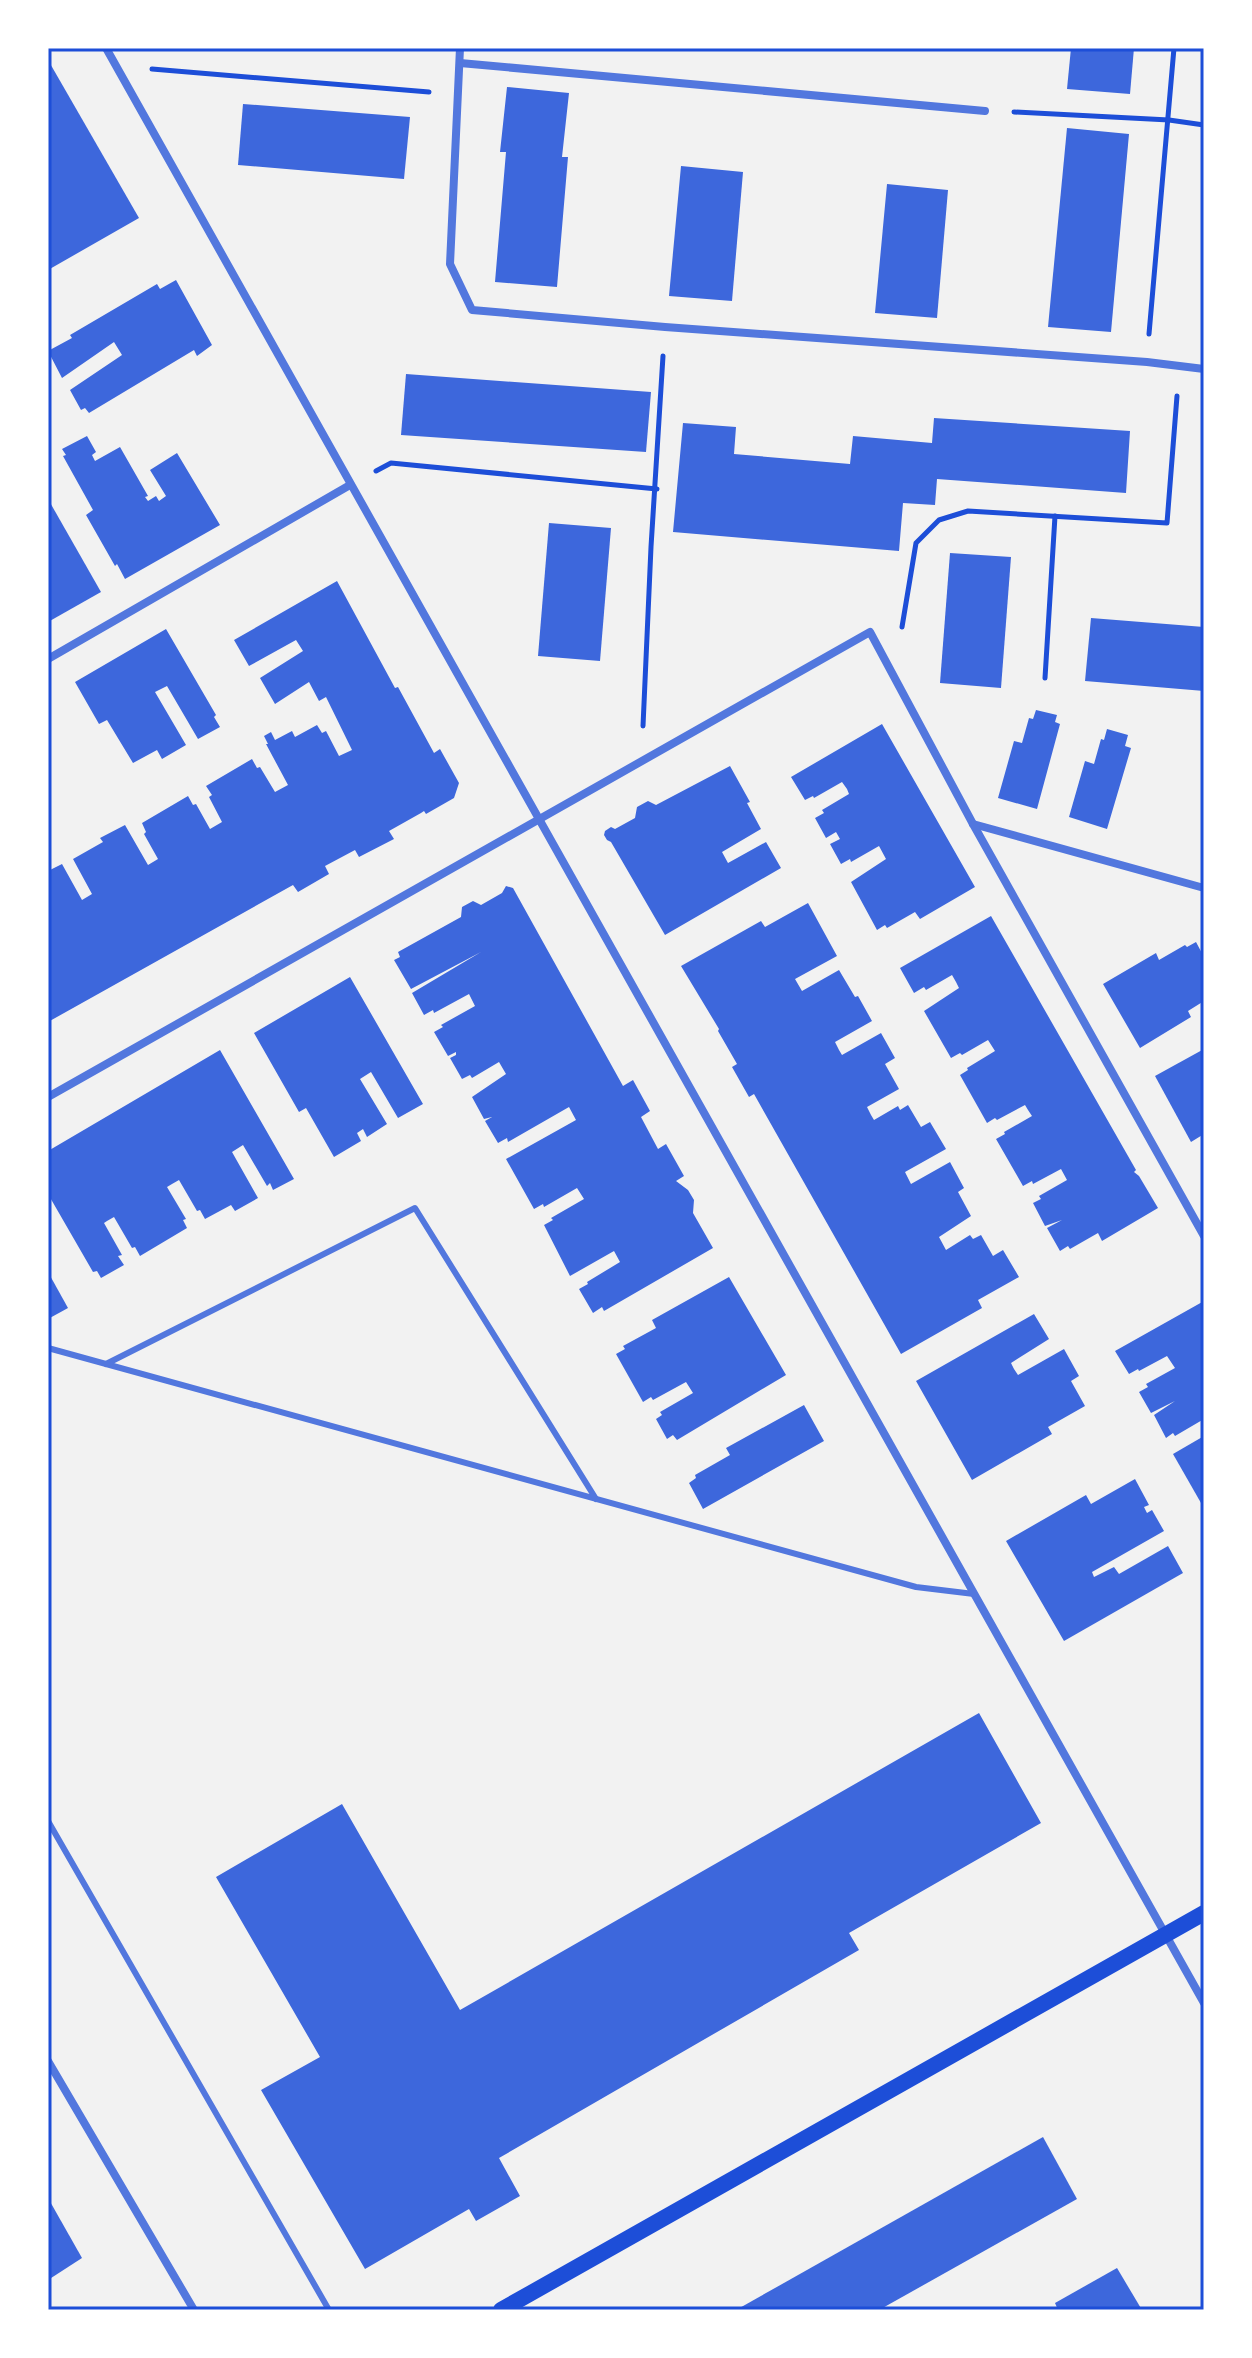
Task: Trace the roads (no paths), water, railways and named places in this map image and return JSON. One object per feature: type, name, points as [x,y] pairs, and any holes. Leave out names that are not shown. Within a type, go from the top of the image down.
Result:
[{"type":"main road","points":[[501,2310],[1204,1913]]},
{"type":"street","points":[[106,48],[1204,2003]]},
{"type":"street","points":[[460,48],[450,264],[472,310],[1204,369]]},
{"type":"street","points":[[460,63],[985,111]]},
{"type":"street","points":[[48,659],[350,485]]},
{"type":"street","points":[[48,1097],[870,632],[973,824],[1204,1236]]},
{"type":"street","points":[[973,824],[1204,888]]},
{"type":"street","points":[[48,2061],[194,2310]]},
{"type":"lane","points":[[106,1364],[415,1208],[596,1499]]},
{"type":"lane","points":[[48,1348],[916,1587],[974,1594]]},
{"type":"lane","points":[[48,1821],[329,2310]]}]
